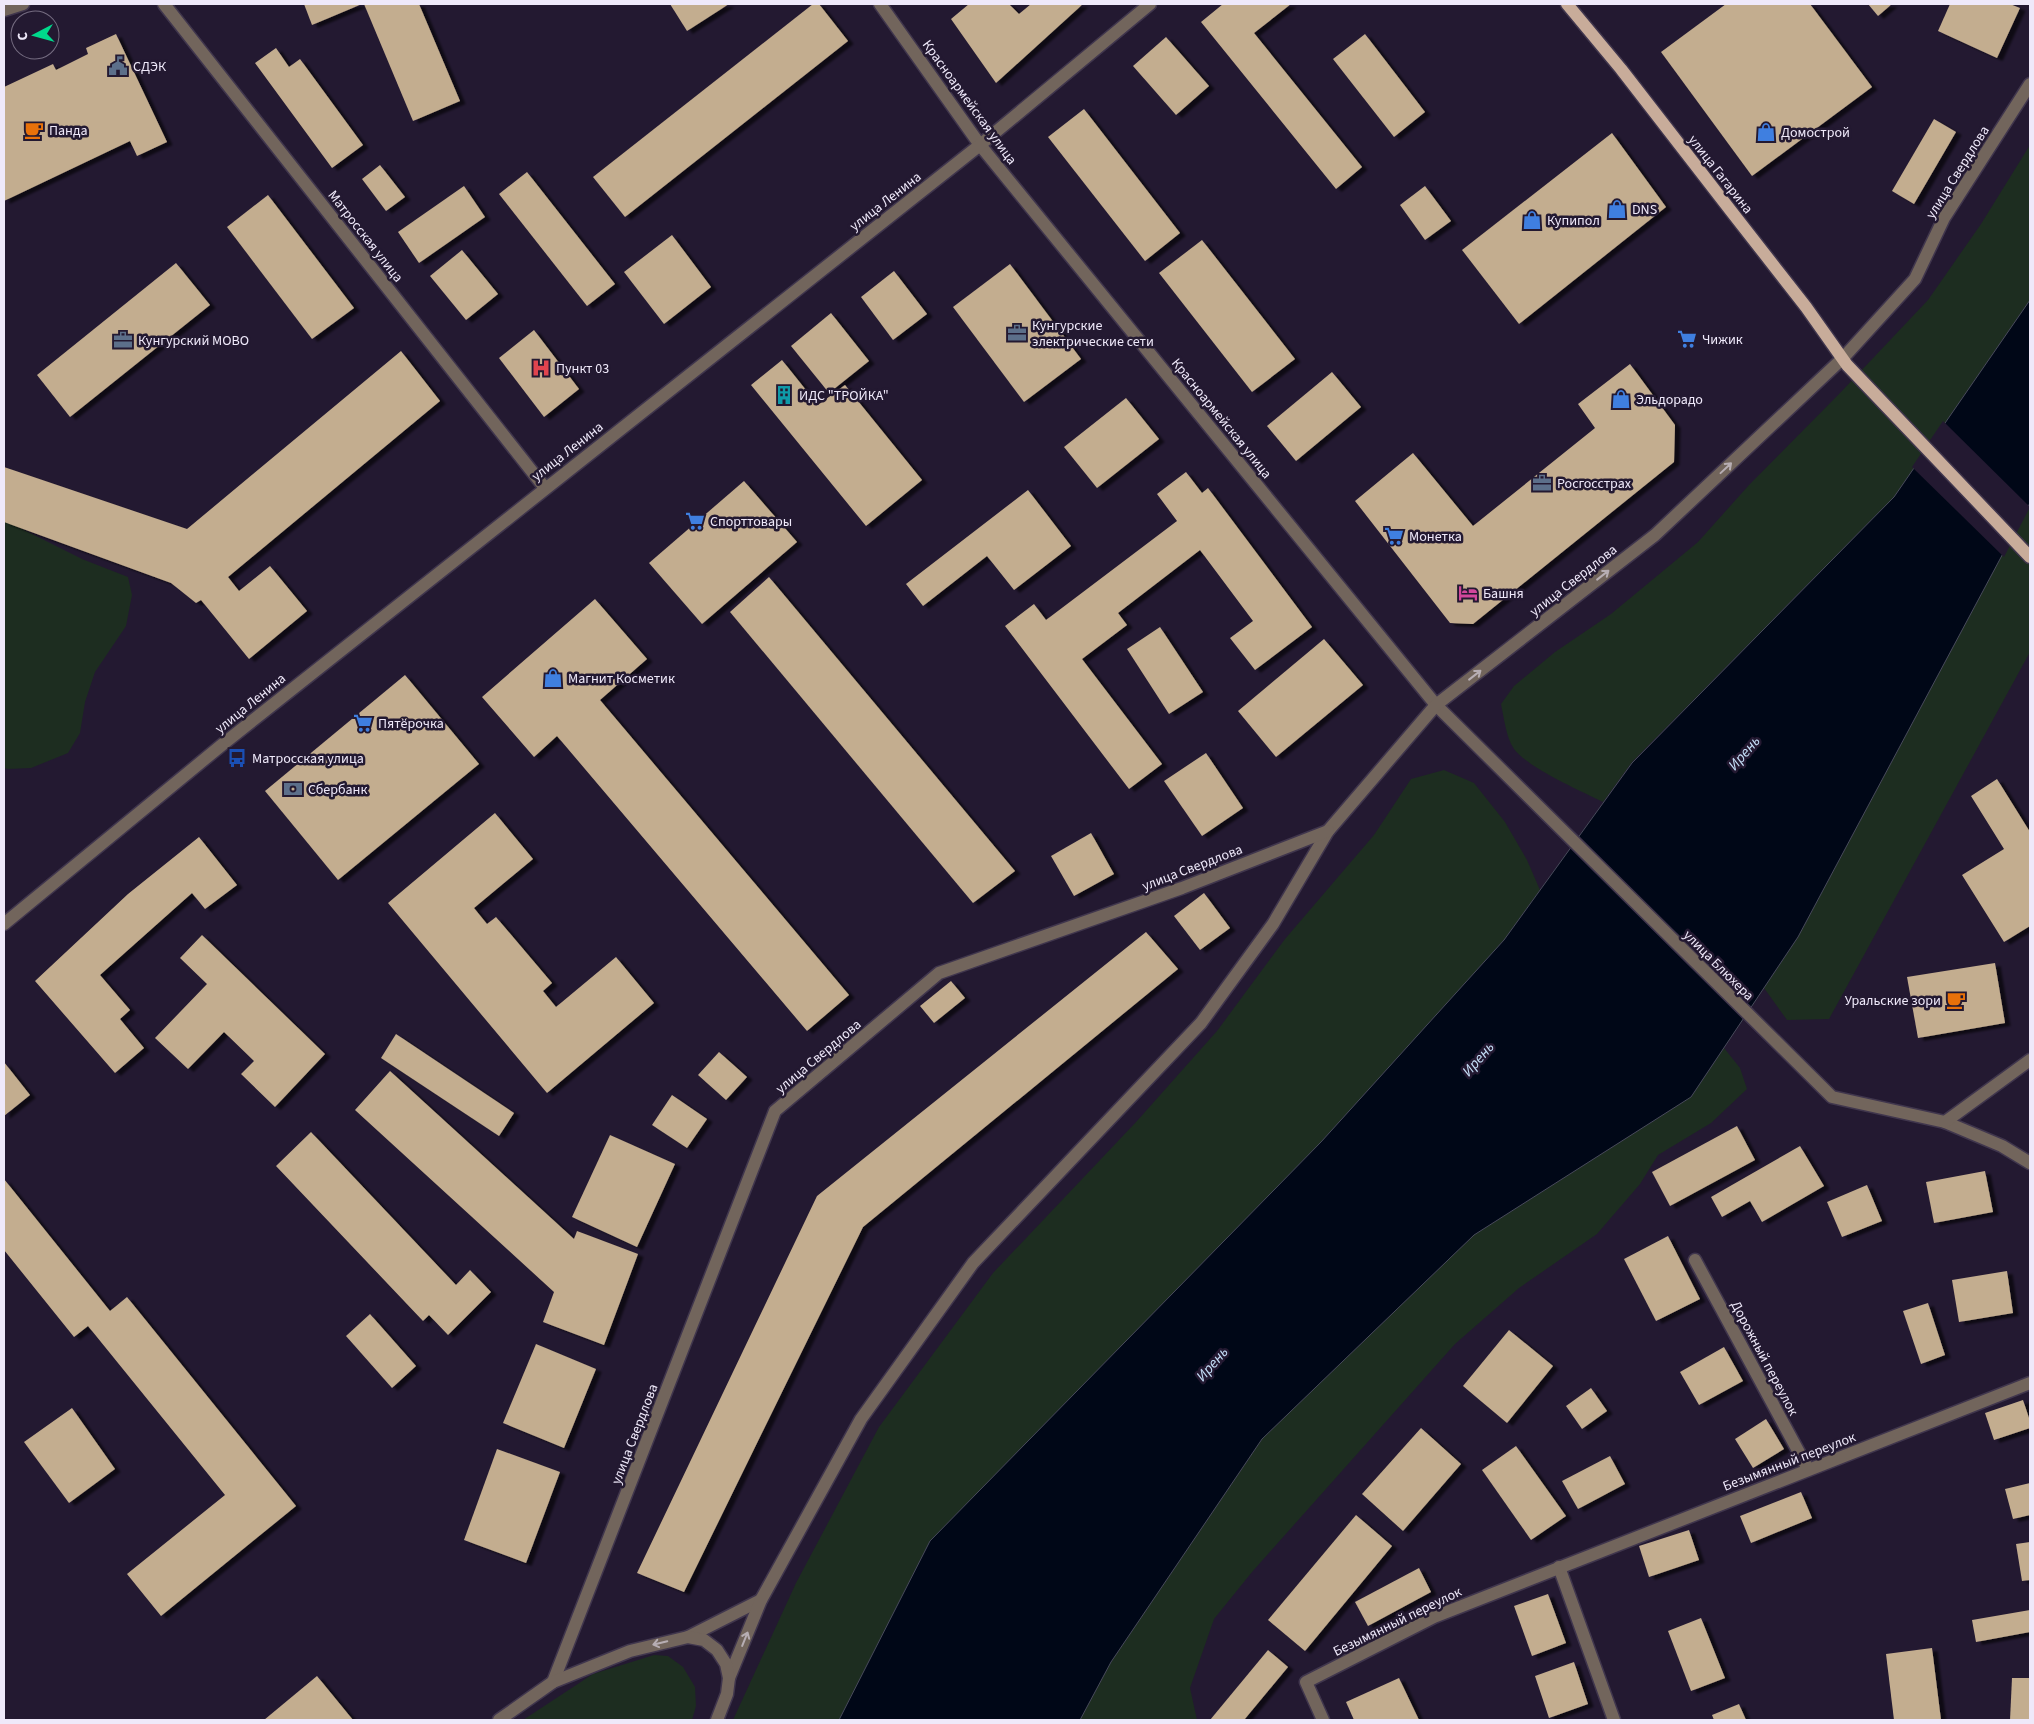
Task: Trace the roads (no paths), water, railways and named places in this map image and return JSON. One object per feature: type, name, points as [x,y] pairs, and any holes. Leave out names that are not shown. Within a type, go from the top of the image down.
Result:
[{"type":"main road","name":"улица Гагарина","points":[[1567,4],[1621,69],[1806,307],[1845,361],[2030,557]]},
{"type":"street","points":[[4,10],[23,4]]},
{"type":"street","name":"Матросская улица","points":[[164,4],[545,488]]},
{"type":"street","name":"Красноармейская улица","points":[[880,4],[980,145],[1436,705]]},
{"type":"street","name":"улица Ленина","points":[[4,924],[223,744],[980,145],[1150,4]]},
{"type":"street","name":"улица Свердлова","points":[[717,1720],[727,1694],[729,1678],[761,1600],[861,1419],[973,1264],[1201,1023],[1274,924],[1328,831],[1436,705],[1655,535],[1845,361],[1915,279],[1944,218],[2030,84]]},
{"type":"street","name":"улица Блюхера","points":[[1436,705],[1832,1097],[1945,1122],[2002,1146],[2030,1163]]},
{"type":"street","name":"улица Свердлова","points":[[553,1682],[776,1111],[939,973],[1182,888],[1328,831]]},
{"type":"street","points":[[1945,1122],[2030,1060]]},
{"type":"street","name":"Дорожный переулок","points":[[1696,1260],[1808,1470]]},
{"type":"street","name":"Безымянный переулок","points":[[1323,1720],[1306,1682],[1434,1617],[2030,1383]]},
{"type":"street","points":[[1559,1567],[1614,1720]]},
{"type":"street","points":[[499,1720],[553,1682],[630,1651],[688,1636],[761,1600]]},
{"type":"street","points":[[688,1636],[704,1640],[717,1650],[726,1664],[729,1678]]},
{"type":"water","name":"Ирень","points":[[2030,300],[2030,503],[1798,937],[1691,1097],[1474,1235],[1262,1439],[1111,1662],[1080,1720],[839,1720],[930,1541],[1321,1142],[1504,940],[1632,763],[1894,497]]},
{"type":"place","name":"СДЭК","points":[[118,66]]},
{"type":"place","name":"Панда","points":[[34,130]]},
{"type":"place","name":"Домострой","points":[[1766,132]]},
{"type":"place","name":"DNS","points":[[1617,209]]},
{"type":"place","name":"Купипол","points":[[1532,220]]},
{"type":"place","name":"Кунгурские электрические сети","points":[[1017,333]]},
{"type":"place","name":"Чижик","points":[[1687,339]]},
{"type":"place","name":"Кунгурский МОВО","points":[[123,340]]},
{"type":"place","name":"Пункт 03","points":[[541,368]]},
{"type":"place","name":"ИДС \"ТРОЙКА\"","points":[[784,395]]},
{"type":"place","name":"Эльдорадо","points":[[1621,399]]},
{"type":"place","name":"Росгосстрах","points":[[1542,483]]},
{"type":"place","name":"Спорттовары","points":[[695,521]]},
{"type":"place","name":"Монетка","points":[[1394,536]]},
{"type":"place","name":"Башня","points":[[1468,593]]},
{"type":"place","name":"Магнит Косметик","points":[[553,678]]},
{"type":"place","name":"Пятёрочка","points":[[363,723]]},
{"type":"place","name":"Матросская улица","points":[[237,758]]},
{"type":"place","name":"Сбербанк","points":[[293,789]]},
{"type":"place","name":"Уральские зори","points":[[1956,1000]]}]
